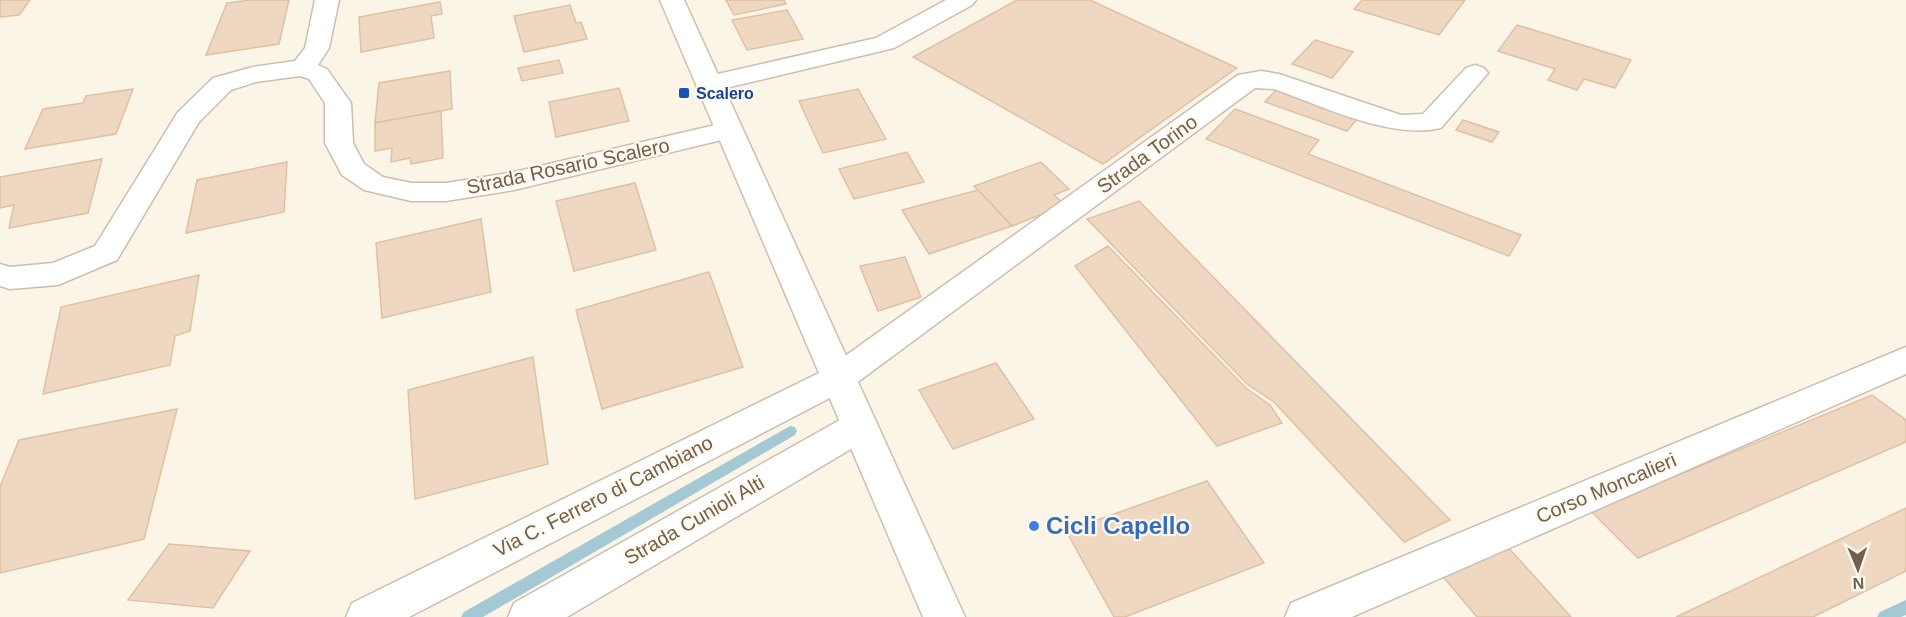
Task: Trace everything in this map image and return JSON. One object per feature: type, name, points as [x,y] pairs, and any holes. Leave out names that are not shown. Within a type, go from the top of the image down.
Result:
[{"type":"street","points":[[0,275],[10,278],[58,274],[106,253],[189,118],[222,84],[253,75],[303,68],[317,48],[327,0]]},
{"type":"street","points":[[672,0],[944,617]]},
{"type":"street","points":[[709,84],[855,52],[885,43],[964,0]]},
{"type":"street","name":"Strada Rosario Scalero","points":[[303,68],[318,74],[338,103],[339,143],[352,169],[374,184],[411,192],[446,192],[514,182],[728,130]]},
{"type":"street","name":"Strada Torino","points":[[839,378],[1247,81],[1261,79],[1279,82],[1399,123],[1413,124],[1431,122],[1475,73]]},
{"type":"street","name":"Corso Moncalieri","points":[[1306,617],[1906,360]]},
{"type":"street","name":"Via C. Ferrero di Cambiano","points":[[367,617],[839,378]]},
{"type":"street","name":"Strada Cunioli Alti","points":[[529,617],[860,426]]},
{"type":"building","points":[[0,0],[30,0],[19,15],[0,17]]},
{"type":"building","points":[[251,0],[289,0],[279,44],[206,55],[227,3]]},
{"type":"building","points":[[726,0],[784,0],[786,4],[734,15]]},
{"type":"building","points":[[1017,0],[1090,0],[1237,68],[1103,164],[913,57]]},
{"type":"building","points":[[1362,0],[1465,0],[1439,35],[1354,9]]},
{"type":"building","points":[[440,2],[442,14],[431,16],[434,38],[361,52],[359,17]]},
{"type":"building","points":[[570,5],[576,23],[581,22],[587,39],[524,52],[514,16]]},
{"type":"building","points":[[787,10],[803,39],[747,50],[732,20]]},
{"type":"building","points":[[1517,25],[1631,60],[1615,88],[1584,79],[1577,90],[1548,80],[1555,69],[1498,51]]},
{"type":"building","points":[[1315,40],[1353,52],[1332,78],[1292,64]]},
{"type":"building","points":[[559,60],[563,73],[522,81],[518,68]]},
{"type":"building","points":[[450,71],[452,109],[375,123],[379,83]]},
{"type":"building","points":[[619,88],[629,121],[556,137],[549,102]]},
{"type":"building","points":[[133,89],[116,134],[25,149],[43,109],[83,103],[86,96]]},
{"type":"building","points":[[858,89],[886,139],[823,153],[799,101]]},
{"type":"building","points":[[1276,90],[1358,118],[1347,131],[1265,102]]},
{"type":"building","points":[[1235,109],[1319,140],[1308,154],[1521,235],[1509,256],[1206,139]]},
{"type":"building","points":[[441,111],[443,158],[411,164],[410,158],[391,162],[392,148],[375,151],[375,123]]},
{"type":"building","points":[[1463,120],[1499,132],[1492,142],[1456,130]]},
{"type":"building","points":[[907,152],[924,182],[854,199],[839,169]]},
{"type":"building","points":[[102,159],[88,213],[9,228],[14,205],[0,208],[0,177]]},
{"type":"building","points":[[287,162],[284,212],[186,233],[197,180]]},
{"type":"building","points":[[1041,162],[1069,189],[1054,195],[1065,205],[1012,226],[974,186]]},
{"type":"building","points":[[635,183],[656,250],[574,271],[556,201]]},
{"type":"building","points":[[978,190],[1012,226],[929,254],[902,210]]},
{"type":"building","points":[[1139,201],[1450,520],[1404,542],[1274,402],[1247,384],[1087,219]]},
{"type":"building","points":[[481,219],[491,292],[382,318],[376,243]]},
{"type":"building","points":[[1108,246],[1246,388],[1270,405],[1282,423],[1217,446],[1075,266]]},
{"type":"building","points":[[905,257],[921,297],[878,311],[860,266]]},
{"type":"building","points":[[709,272],[743,367],[602,409],[576,310]]},
{"type":"building","points":[[199,275],[190,331],[175,336],[170,365],[43,394],[61,307]]},
{"type":"building","points":[[533,357],[548,464],[415,499],[408,390]]},
{"type":"building","points":[[996,363],[1034,419],[953,449],[919,390]]},
{"type":"building","points":[[1872,395],[1906,420],[1906,442],[1638,558],[1591,511]]},
{"type":"building","points":[[177,409],[144,539],[0,573],[0,487],[19,440]]},
{"type":"building","points":[[1207,481],[1264,563],[1125,617],[1114,617],[1066,531]]},
{"type":"building","points":[[1906,508],[1906,571],[1813,617],[1676,617]]},
{"type":"building","points":[[169,544],[250,551],[213,608],[128,600]]},
{"type":"building","points":[[1506,545],[1571,617],[1477,617],[1440,573]]},
{"type":"waterway","points":[[469,617],[790,431]]},
{"type":"waterway","points":[[1885,617],[1906,607]]},
{"type":"place","name":"Scalero","points":[[684,93]]},
{"type":"place","name":"Cicli Capello","points":[[1034,526]]}]
